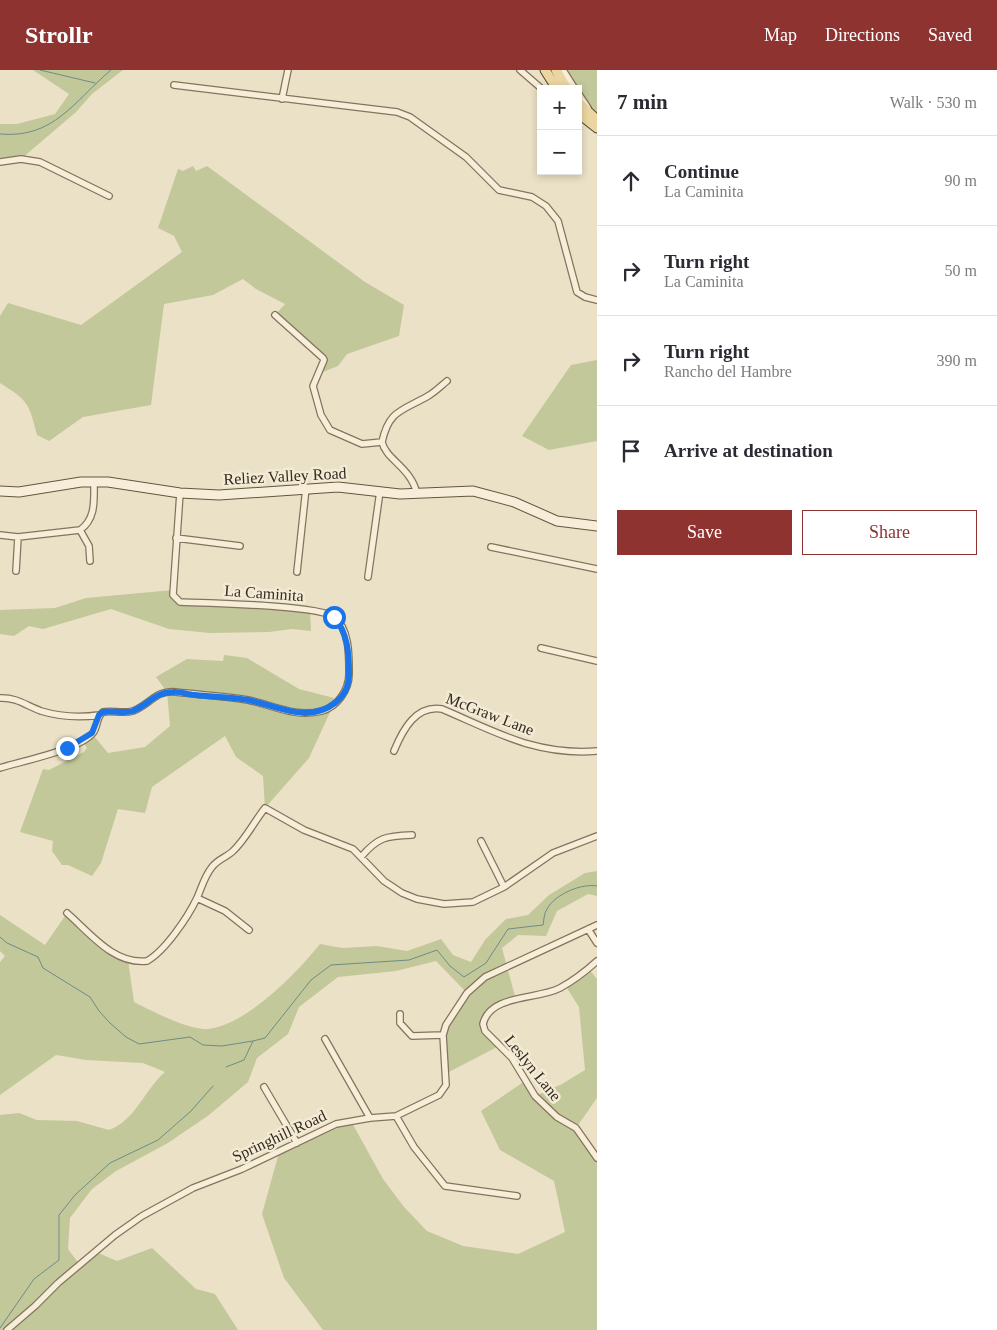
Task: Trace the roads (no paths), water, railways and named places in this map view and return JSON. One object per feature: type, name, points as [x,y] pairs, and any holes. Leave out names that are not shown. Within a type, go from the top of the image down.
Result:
[{"type":"main road","points":[[545,70],[555,85]]},
{"type":"main road","points":[[556,70],[565,85]]},
{"type":"main road","points":[[582,106],[595,118]]},
{"type":"main road","points":[[582,116],[597,128]]},
{"type":"main road","name":"Reliez Valley Road","points":[[0,491],[19,492],[68,483],[94,482],[180,493],[219,495],[338,487],[417,494],[474,491],[486,493],[558,521],[597,526]]},
{"type":"street","points":[[282,99],[288,70]]},
{"type":"street","points":[[520,70],[537,85]]},
{"type":"street","points":[[563,70],[572,85]]},
{"type":"street","points":[[174,86],[397,112],[410,117],[466,157],[499,190],[532,198],[546,206],[558,221],[577,292],[585,297],[597,300]]},
{"type":"street","points":[[582,99],[595,118]]},
{"type":"street","points":[[0,162],[22,159],[40,162],[109,196]]},
{"type":"street","points":[[275,315],[324,360],[313,386],[321,415],[330,430],[362,444],[382,442]]},
{"type":"street","points":[[417,494],[414,481],[386,451],[382,442],[387,422],[400,410],[429,395],[447,381]]},
{"type":"street","points":[[0,535],[18,537],[80,530],[87,525],[93,514],[94,482]]},
{"type":"street","points":[[297,572],[306,488]]},
{"type":"street","points":[[368,577],[380,491]]},
{"type":"street","name":"La Caminita","points":[[99,715],[110,711],[132,711],[153,696],[175,692],[246,700],[293,713],[308,714],[325,711],[339,700],[348,687],[349,651],[340,623],[334,617],[319,612],[180,602],[173,595],[180,493]]},
{"type":"street","points":[[80,530],[89,546],[90,561]]},
{"type":"street","points":[[16,571],[18,537]]},
{"type":"street","points":[[176,538],[240,546]]},
{"type":"street","points":[[491,547],[597,569]]},
{"type":"street","points":[[541,648],[597,661]]},
{"type":"street","points":[[0,698],[13,698],[39,710],[68,717],[80,718],[99,715]]},
{"type":"street","name":"McGraw Lane","points":[[394,751],[400,737],[415,717],[426,709],[432,708],[442,709],[514,741],[546,750],[574,753],[597,751]]},
{"type":"street","points":[[0,768],[67,748],[82,741],[92,733],[99,715]]},
{"type":"street","points":[[67,913],[114,954],[141,962],[153,958],[163,948],[197,898],[203,880],[212,866],[222,857],[232,853],[265,808],[304,830],[344,845],[361,857],[384,881],[417,899],[444,904],[473,902],[504,887],[553,853],[597,836]]},
{"type":"street","points":[[361,857],[374,842],[390,836],[412,835]]},
{"type":"street","points":[[481,841],[504,887]]},
{"type":"street","points":[[197,898],[226,911],[249,930]]},
{"type":"street","name":"Springhill Road","points":[[7,1330],[58,1283],[142,1216],[193,1188],[242,1169],[336,1124],[396,1116],[444,1090],[446,1085],[443,1035],[453,1013],[467,993],[481,980],[597,925]]},
{"type":"street","points":[[588,930],[597,943]]},
{"type":"street","name":"Leslyn Lane","points":[[597,961],[558,989],[507,1002],[489,1013],[483,1024],[484,1031],[512,1058],[535,1096],[557,1117],[576,1128],[597,1158]]},
{"type":"street","points":[[400,1014],[400,1023],[412,1036],[443,1035]]},
{"type":"street","points":[[325,1039],[370,1118]]},
{"type":"street","points":[[264,1087],[297,1143]]},
{"type":"street","points":[[396,1116],[414,1147],[445,1186],[517,1196]]},
{"type":"waterway","points":[[40,70],[95,83]]},
{"type":"waterway","points":[[0,134],[19,134],[49,124],[62,116],[111,70]]},
{"type":"waterway","points":[[226,1067],[244,1060],[253,1041],[265,1038],[311,980],[331,965],[409,960],[437,950],[450,966],[464,977],[486,963],[508,929],[543,925],[546,911],[562,894],[584,886],[597,886]]},
{"type":"waterway","points":[[0,937],[7,943],[38,957],[43,968],[90,997],[110,1023],[126,1037],[139,1044],[190,1037],[203,1045],[222,1046],[253,1041]]},
{"type":"waterway","points":[[0,1328],[34,1279],[59,1260],[59,1215],[75,1195],[110,1163],[158,1140],[191,1111],[213,1086]]}]
